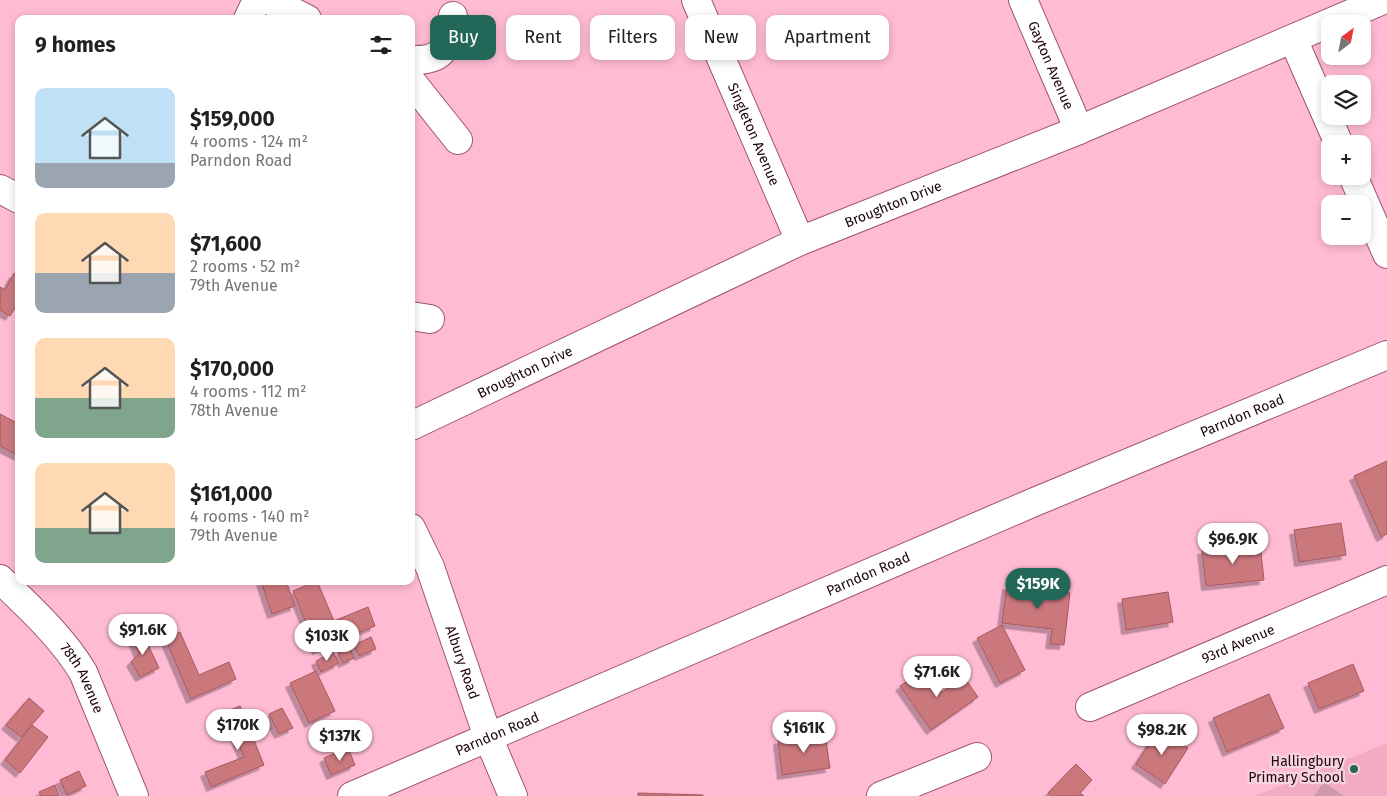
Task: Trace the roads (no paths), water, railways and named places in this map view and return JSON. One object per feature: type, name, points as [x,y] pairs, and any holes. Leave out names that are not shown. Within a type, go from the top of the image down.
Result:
[{"type":"street","points":[[250,15],[257,0]]},
{"type":"street","points":[[269,0],[299,15]]},
{"type":"street","name":"Singleton Avenue","points":[[696,0],[800,240]]},
{"type":"street","name":"Gayton Avenue","points":[[1023,0],[1079,130]]},
{"type":"street","name":"Broughton Drive","points":[[415,424],[800,240],[1079,130],[1383,0]]},
{"type":"street","points":[[1293,39],[1335,135]]},
{"type":"street","points":[[415,60],[430,59]]},
{"type":"street","points":[[415,86],[458,140]]},
{"type":"street","points":[[1357,185],[1387,254]]},
{"type":"street","points":[[0,189],[15,197]]},
{"type":"street","name":"Parndon Road","points":[[352,796],[1032,504],[1387,356]]},
{"type":"street","name":"Albury Road","points":[[415,536],[430,567],[488,737],[513,796]]},
{"type":"street","name":"78th Avenue","points":[[0,579],[44,622],[72,654],[83,672],[134,796]]},
{"type":"street","name":"93rd Avenue","points":[[1090,707],[1387,580]]},
{"type":"street","points":[[881,796],[977,757]]},
{"type":"place","name":"Hallingbury Primary School","points":[[1354,769]]}]
